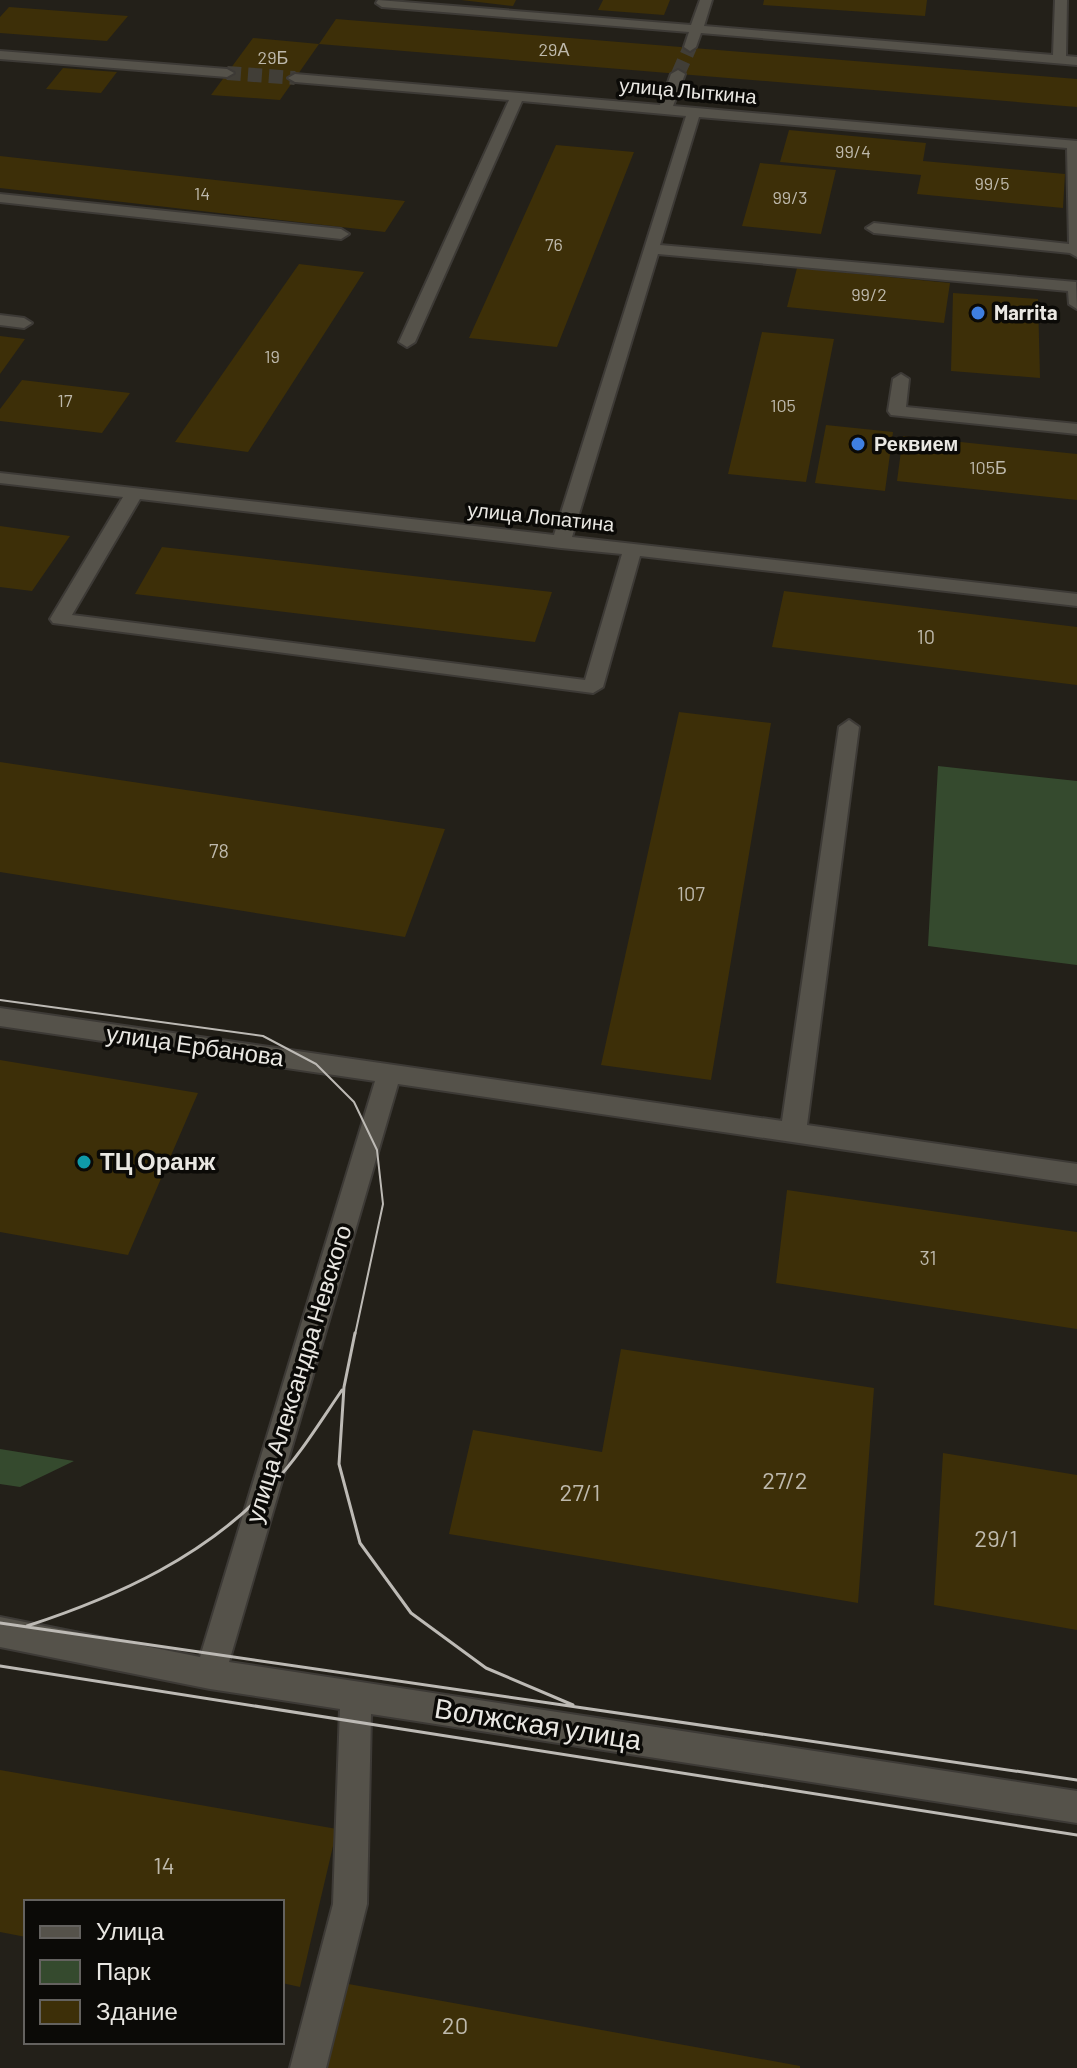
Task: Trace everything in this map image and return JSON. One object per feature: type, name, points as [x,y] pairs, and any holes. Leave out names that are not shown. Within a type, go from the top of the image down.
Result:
[{"type":"street","points":[[384,0],[382,3],[1077,61]]},
{"type":"street","points":[[690,47],[706,0]]},
{"type":"street","points":[[1059,60],[1061,0]]},
{"type":"street","points":[[0,55],[227,73]]},
{"type":"street","points":[[665,109],[678,74]]},
{"type":"street","name":"улица Лыткина","points":[[295,78],[1075,144]]},
{"type":"street","points":[[407,342],[517,97]]},
{"type":"street","points":[[561,542],[694,112]]},
{"type":"street","points":[[874,228],[1076,250],[1075,144]]},
{"type":"street","points":[[0,198],[341,234]]},
{"type":"street","points":[[652,249],[1076,287],[1077,304]]},
{"type":"street","points":[[0,320],[24,323]]},
{"type":"street","points":[[901,379],[897,411],[1077,429]]},
{"type":"street","name":"улица Лопатина","points":[[0,478],[1077,600]]},
{"type":"street","points":[[135,493],[60,619],[593,687],[633,549]]},
{"type":"street","points":[[793,1133],[849,727]]},
{"type":"street","name":"улица Ербанова","points":[[0,1017],[1077,1174]]},
{"type":"street","name":"улица Александра Невского","points":[[210,1674],[389,1075]]},
{"type":"street","name":"Волжская улица","points":[[0,1632],[210,1674],[1077,1807]]},
{"type":"street","points":[[308,2068],[350,1904],[356,1696]]},
{"type":"green space","points":[[938,766],[1077,781],[1077,965],[928,946]]},
{"type":"green space","points":[[0,1449],[74,1461],[20,1487],[0,1484]]},
{"type":"building","points":[[461,0],[516,0],[513,6]]},
{"type":"building","points":[[603,0],[670,0],[664,15],[598,10]]},
{"type":"building","points":[[764,0],[927,0],[925,16],[763,5]]},
{"type":"building","points":[[9,7],[128,16],[107,41],[0,33],[0,17]]},
{"type":"building","points":[[336,19],[1077,79],[1077,107],[319,44]]},
{"type":"building","points":[[253,38],[319,44],[280,100],[211,95]]},
{"type":"building","points":[[63,68],[117,72],[101,93],[46,89]]},
{"type":"building","points":[[789,130],[926,143],[923,161],[1065,174],[1063,208],[917,194],[921,175],[780,162]]},
{"type":"building","points":[[556,145],[634,152],[557,347],[469,338]]},
{"type":"building","points":[[0,156],[405,201],[385,232],[0,188]]},
{"type":"building","points":[[760,163],[836,170],[821,234],[742,226]]},
{"type":"building","points":[[299,264],[364,272],[248,452],[175,442]]},
{"type":"building","points":[[797,268],[950,283],[944,323],[787,307]]},
{"type":"building","points":[[953,293],[1038,299],[1040,378],[951,371]]},
{"type":"building","points":[[762,332],[834,339],[806,482],[728,474]]},
{"type":"building","points":[[0,336],[25,339],[0,374]]},
{"type":"building","points":[[22,380],[130,393],[102,433],[0,421],[0,409]]},
{"type":"building","points":[[826,425],[893,432],[885,491],[815,483]]},
{"type":"building","points":[[903,436],[1077,454],[1077,500],[897,481]]},
{"type":"building","points":[[0,526],[70,536],[32,591],[0,587]]},
{"type":"building","points":[[162,547],[552,592],[535,642],[135,594]]},
{"type":"building","points":[[784,591],[1077,627],[1077,685],[772,647]]},
{"type":"building","points":[[679,712],[771,723],[711,1080],[601,1065]]},
{"type":"building","points":[[0,762],[445,829],[405,937],[0,872]]},
{"type":"building","name":"ТЦ Оранж","points":[[0,1060],[198,1093],[128,1255],[0,1232]]},
{"type":"building","points":[[787,1190],[1077,1232],[1077,1329],[776,1283]]},
{"type":"building","points":[[621,1349],[874,1388],[858,1603],[449,1534],[473,1430],[602,1452]]},
{"type":"building","points":[[943,1453],[1077,1475],[1077,1630],[934,1605]]},
{"type":"building","points":[[0,1770],[337,1829],[300,1987],[284,1983],[284,1900],[24,1900],[24,1937],[0,1932]]},
{"type":"building","points":[[343,1983],[800,2066],[800,2068],[325,2068]]},
{"type":"tunnel","points":[[678,74],[690,47]]},
{"type":"tunnel","points":[[227,73],[295,78]]},
{"type":"tram line","points":[[0,1000],[263,1036],[316,1064],[354,1102],[377,1150],[383,1204],[355,1335]]},
{"type":"tram line","points":[[355,1333],[344,1387],[339,1464],[360,1543],[411,1613],[486,1668],[573,1705]]},
{"type":"tram line","points":[[27,1626],[128,1587],[190,1553],[219,1532],[247,1510],[283,1473],[342,1390]]},
{"type":"tram line","points":[[0,1623],[1077,1780]]},
{"type":"tram line","points":[[0,1666],[1077,1835]]},
{"type":"place","name":"Marrita","points":[[978,313]]},
{"type":"place","name":"Реквием","points":[[858,444]]},
{"type":"place","name":"ТЦ Оранж","points":[[84,1162]]}]
